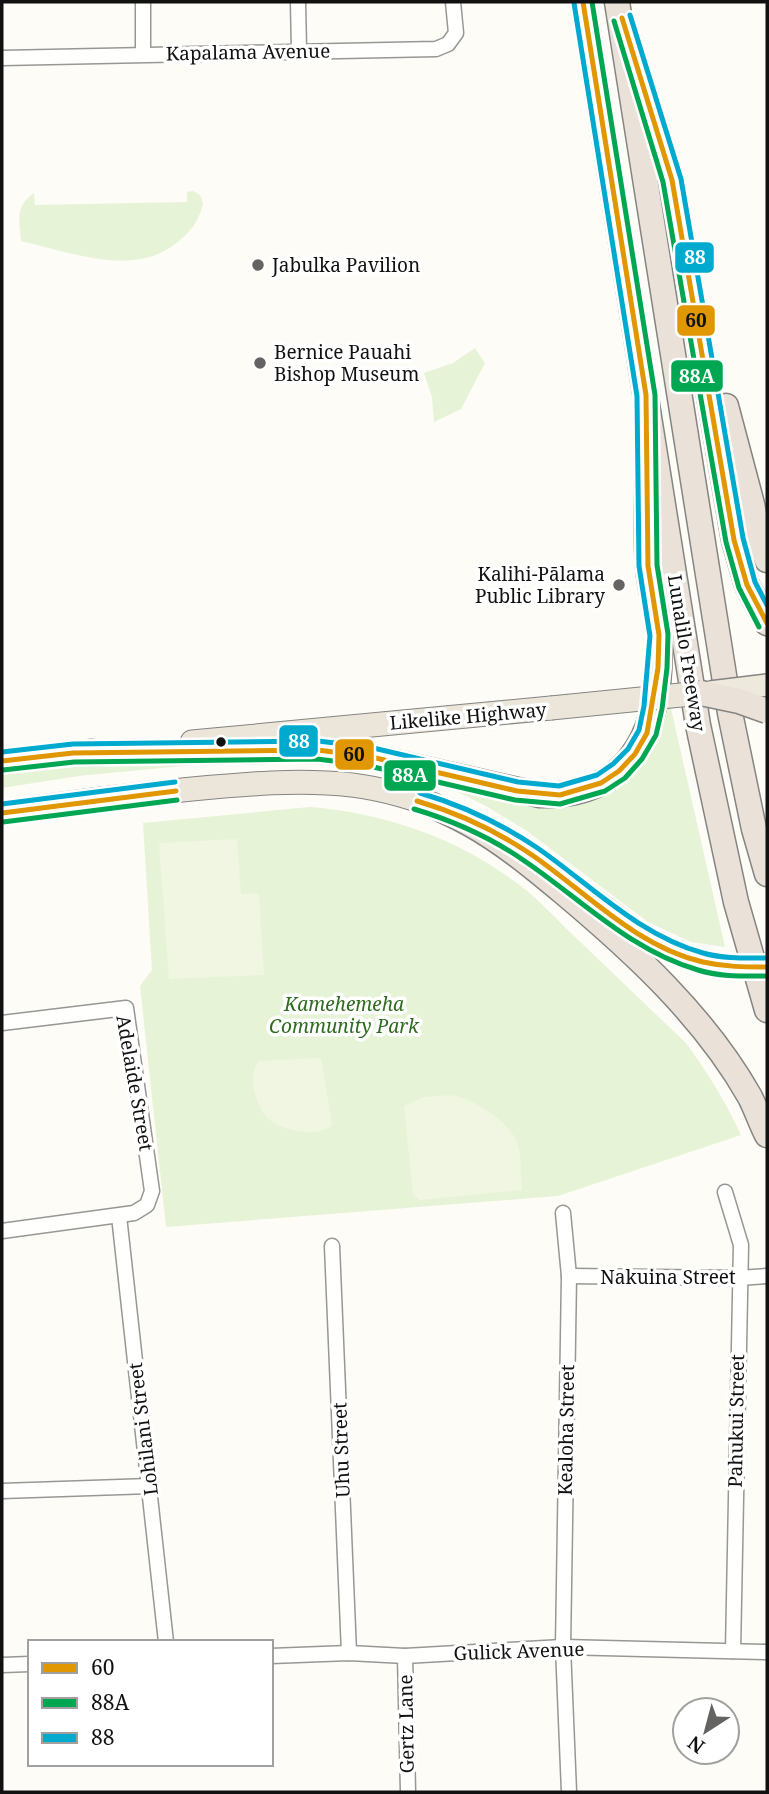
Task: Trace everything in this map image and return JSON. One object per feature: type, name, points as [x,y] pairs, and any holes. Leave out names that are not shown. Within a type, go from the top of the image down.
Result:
[{"type":"highway","name":"Lunalilo Freeway","points":[[583,2],[698,725],[737,902],[767,1010]]},
{"type":"highway","name":"Lunalilo Freeway","points":[[617,2],[730,713],[754,829],[767,874]]},
{"type":"highway","points":[[617,2],[672,180],[734,540],[747,585],[767,623]]},
{"type":"highway","points":[[689,272],[752,504],[760,544],[767,560]]},
{"type":"highway","points":[[74,753],[317,750],[367,756],[540,795],[560,795],[601,783],[620,771],[635,754],[647,733],[658,668],[659,635],[648,566],[646,395]]},
{"type":"highway","points":[[701,693],[739,701],[767,711]]},
{"type":"highway","name":"Likelike Highway","points":[[2,761],[701,693]]},
{"type":"highway","points":[[2,813],[139,794],[244,784],[306,782],[354,785],[432,805],[481,824],[544,863],[646,939],[668,952],[694,961],[748,969],[767,967]]},
{"type":"highway","points":[[432,805],[471,824],[535,869],[619,941],[656,977],[689,1012],[717,1048],[750,1096],[767,1135]]},
{"type":"main road","name":"Likelike Highway","points":[[701,693],[767,685]]},
{"type":"street","points":[[143,2],[143,54]]},
{"type":"street","points":[[299,2],[299,51]]},
{"type":"street","name":"Kapalama Avenue","points":[[2,58],[443,47],[451,42],[456,33],[453,2]]},
{"type":"street","name":"Adelaide Street","points":[[2,1023],[126,1008],[152,1191],[149,1202],[141,1210],[119,1216]]},
{"type":"street","name":"Pahukui Street","points":[[725,1192],[741,1245],[733,1651]]},
{"type":"street","name":"Kealoha Street","points":[[563,1213],[569,1276],[563,1647],[569,1792]]},
{"type":"street","points":[[2,1231],[119,1216]]},
{"type":"street","name":"Lohilani Street","points":[[119,1216],[166,1640]]},
{"type":"street","name":"Uhu Street","points":[[332,1246],[349,1653]]},
{"type":"street","name":"Nakuina Street","points":[[569,1276],[767,1276]]},
{"type":"street","points":[[2,1490],[150,1486]]},
{"type":"street","name":"Gulick Avenue","points":[[273,1656],[349,1653],[405,1656],[563,1647],[767,1651]]},
{"type":"street","name":"Gertz Lane","points":[[405,1656],[408,1792]]},
{"type":"street","points":[[2,1665],[28,1664]]},
{"type":"green space","points":[[193,191],[200,195],[203,203],[192,227],[164,251],[145,258],[104,260],[21,241],[21,208],[34,193],[35,205],[187,202],[187,192]]},
{"type":"green space","points":[[475,348],[485,363],[461,409],[434,422],[432,397],[424,373],[453,363]]},
{"type":"green space","points":[[670,704],[725,947],[691,942],[648,922],[527,831],[484,805],[450,788],[360,761],[213,763],[79,776],[2,788],[2,774],[34,765],[313,747],[526,791],[602,779],[655,713]]},
{"type":"green space","name":"Kamehemeha Community Park","points":[[310,807],[364,815],[417,830],[468,852],[522,887],[686,1043],[716,1088],[741,1135],[558,1196],[166,1227],[140,986],[152,970],[143,823]]},
{"type":"green space","points":[[237,839],[241,894],[259,893],[264,975],[169,979],[159,843]]},
{"type":"green space","points":[[321,1058],[332,1125],[319,1131],[301,1132],[270,1120],[254,1091],[253,1074],[259,1061]]},
{"type":"green space","points":[[450,1095],[476,1104],[509,1130],[515,1138],[520,1155],[522,1190],[420,1200],[413,1195],[404,1106],[424,1097]]},
{"type":"transit line","name":"60","points":[[2,761],[73,753],[317,750],[367,756],[517,791],[560,795],[601,783],[619,771],[635,754],[647,733],[658,668],[659,635],[648,566],[646,395],[583,2]]},
{"type":"transit line","name":"88A","points":[[3,770],[74,762],[317,759],[365,765],[515,800],[560,804],[605,791],[625,778],[642,759],[656,735],[667,668],[668,634],[657,565],[655,395],[592,2]]},
{"type":"transit line","name":"88","points":[[2,752],[73,744],[318,741],[369,747],[518,782],[559,786],[597,775],[628,749],[639,730],[644,706],[650,636],[639,566],[637,396],[574,3]]},
{"type":"transit line","name":"88","points":[[630,15],[681,179],[743,538],[755,582],[767,605]]},
{"type":"transit line","name":"60","points":[[622,18],[672,180],[734,540],[747,585],[767,623]]},
{"type":"transit line","name":"88A","points":[[614,21],[663,182],[726,542],[739,588],[759,627]]},
{"type":"transit line","name":"88","points":[[2,804],[175,782]]},
{"type":"transit line","name":"60","points":[[2,813],[176,791]]},
{"type":"transit line","name":"88","points":[[420,793],[465,809],[508,830],[556,861],[615,907],[679,945],[719,956],[767,958]]},
{"type":"transit line","name":"88A","points":[[3,822],[177,800]]},
{"type":"transit line","name":"60","points":[[417,801],[477,824],[519,846],[634,932],[679,955],[727,966],[767,967]]},
{"type":"transit line","name":"88A","points":[[414,809],[444,819],[500,845],[608,923],[674,961],[715,974],[767,976]]},
{"type":"place","name":"Jabulka Pavilion","points":[[258,265]]},
{"type":"place","name":"Bernice Pauahi Bishop Museum","points":[[260,363]]},
{"type":"place","name":"Kalihi-Pālama Public Library","points":[[619,585]]}]
